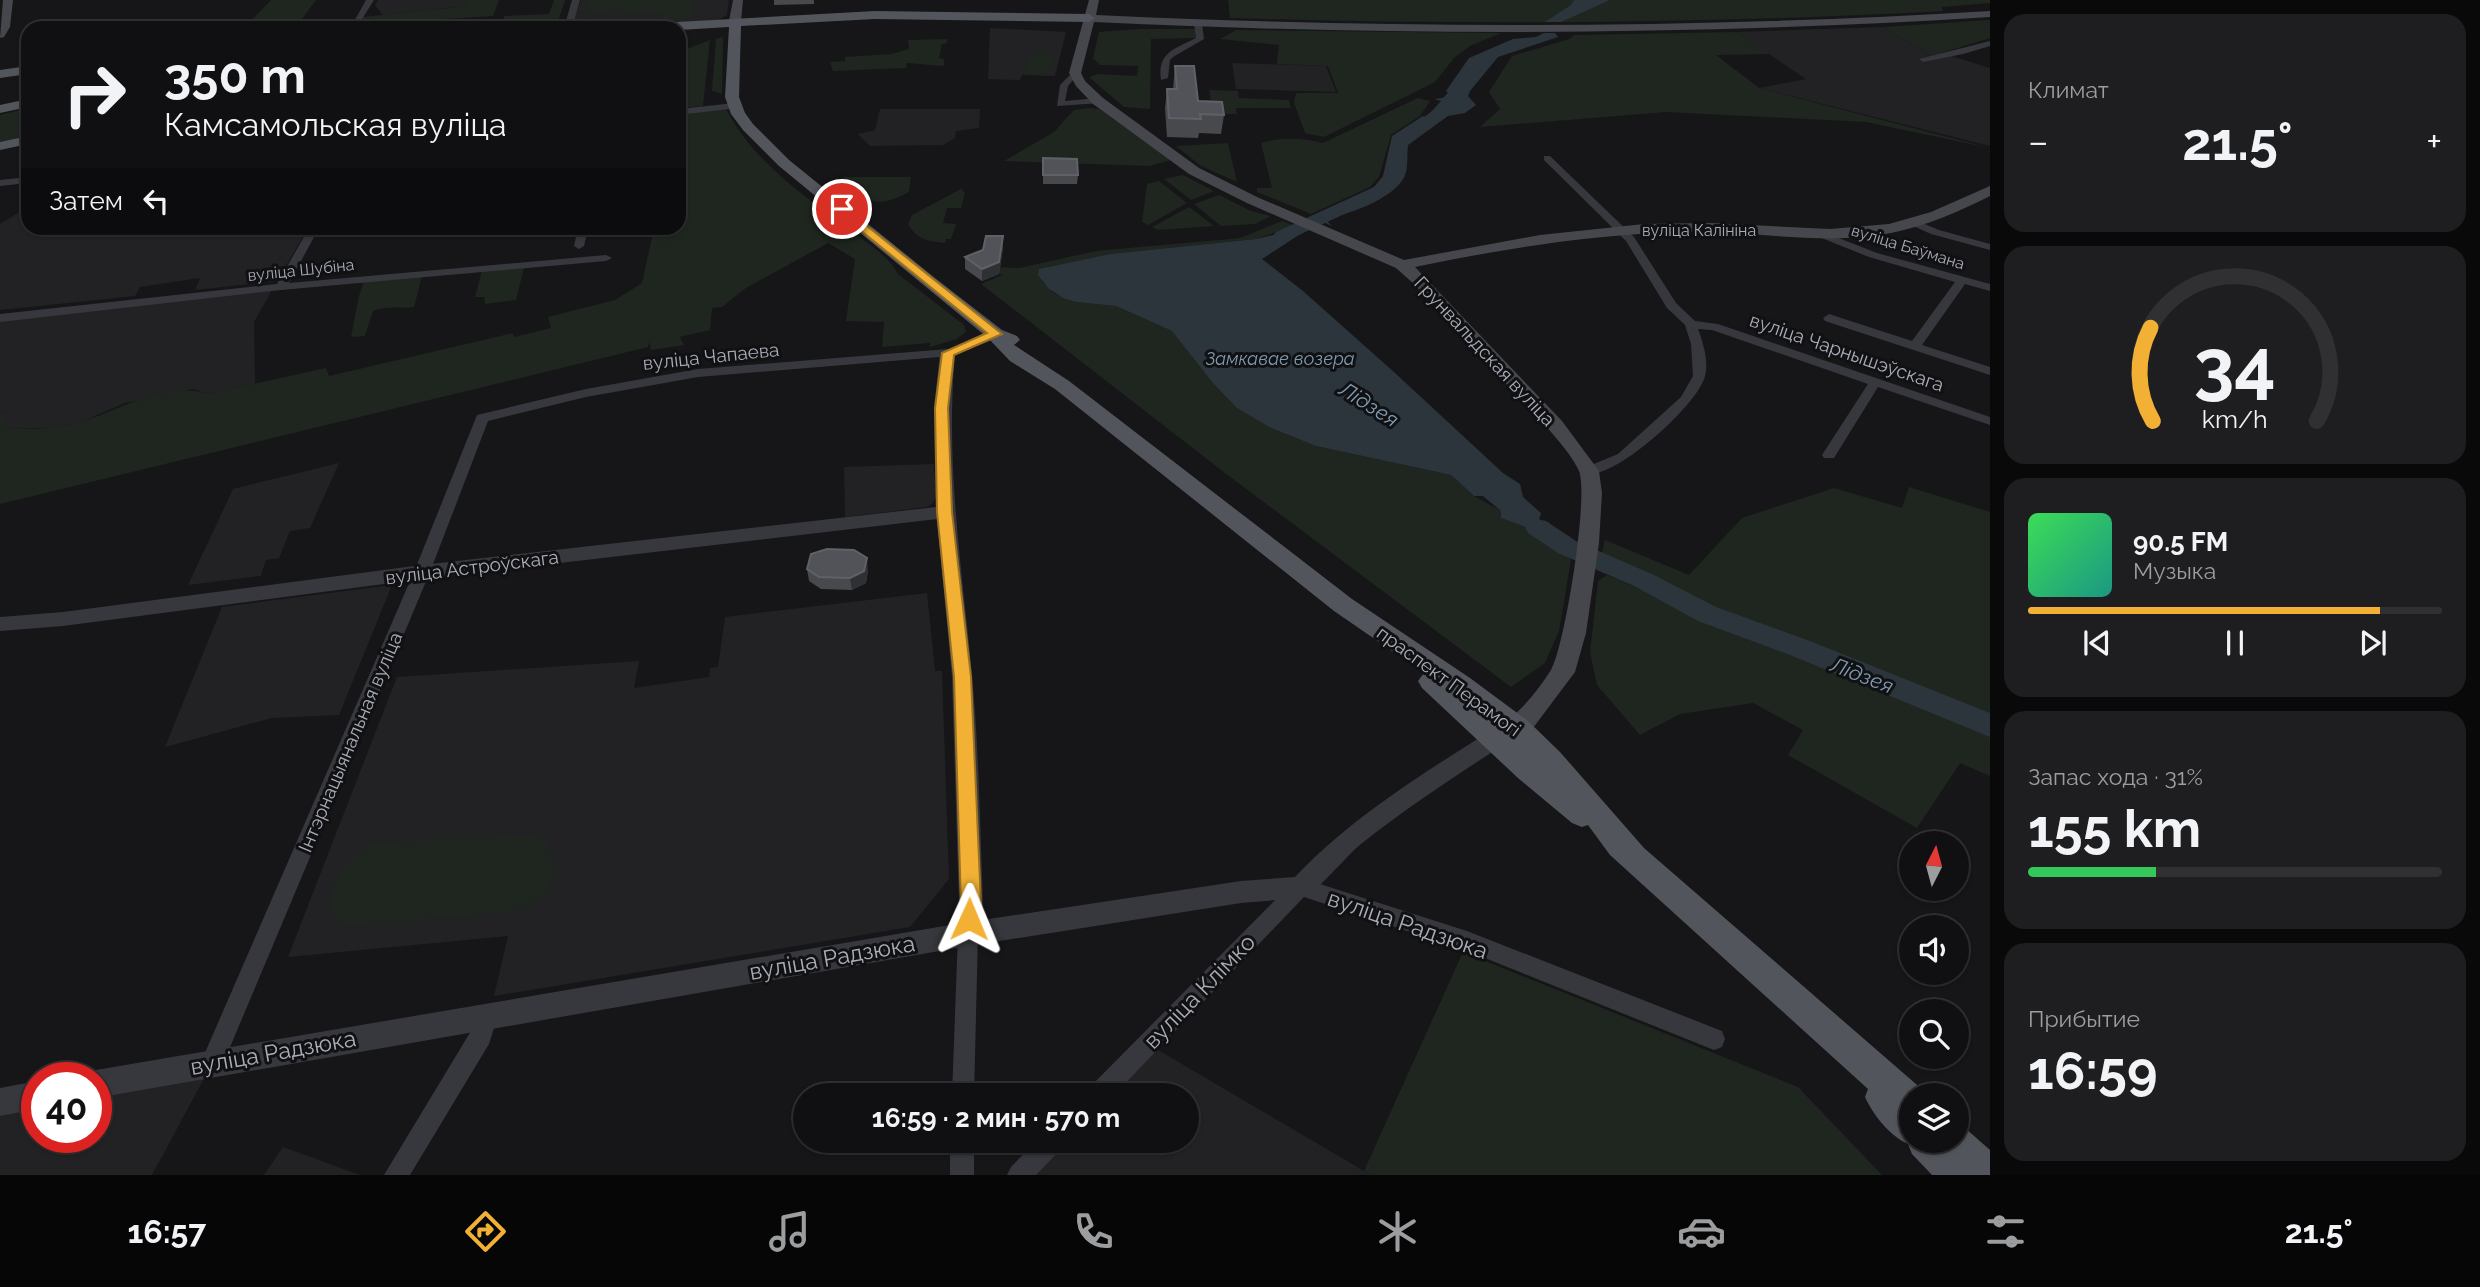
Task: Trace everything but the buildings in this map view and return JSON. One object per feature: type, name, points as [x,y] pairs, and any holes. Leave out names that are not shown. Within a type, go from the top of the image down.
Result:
[{"type":"main road","points":[[0,35],[4,27],[8,0]]},
{"type":"main road","name":"праспект Перамогі","points":[[738,0],[731,75],[735,106],[748,127],[784,163],[995,334],[1002,344],[1036,371],[1058,382],[1506,734],[1528,770],[1633,856],[1899,1093]]},
{"type":"main road","points":[[1075,73],[1094,0]]},
{"type":"main road","points":[[686,26],[921,21],[1565,28],[1796,24],[1990,14]]},
{"type":"main road","points":[[686,29],[735,24]]},
{"type":"main road","points":[[0,74],[21,71]]},
{"type":"main road","name":"Грунвальдская вуліца","points":[[1075,73],[1080,83],[1098,101],[1194,172],[1402,265],[1420,280],[1555,425],[1588,471]]},
{"type":"main road","points":[[0,146],[21,142]]},
{"type":"main road","name":"вуліца Калініна","points":[[1402,265],[1534,239],[1622,230],[1691,227],[1818,233],[1872,230],[1915,223],[1990,190]]},
{"type":"main road","points":[[1506,734],[1563,672],[1574,633],[1588,543],[1592,493],[1588,471]]},
{"type":"main road","name":"праспект Перамогі","points":[[1770,977],[1899,1114]]},
{"type":"main road","points":[[1936,1153],[1957,1175]]},
{"type":"main road","points":[[1965,1153],[1990,1175]]},
{"type":"street","points":[[357,21],[370,0]]},
{"type":"street","points":[[570,21],[576,0]]},
{"type":"street","points":[[1164,78],[1166,59],[1200,39],[1198,23]]},
{"type":"street","points":[[1923,60],[1990,43]]},
{"type":"street","points":[[1075,73],[1064,85],[1060,104],[1098,101]]},
{"type":"street","points":[[686,111],[735,106]]},
{"type":"street","points":[[1548,158],[1579,192],[1630,239],[1671,305],[1692,324],[1697,344],[1699,376],[1686,399],[1623,457],[1588,471]]},
{"type":"street","points":[[0,183],[21,181]]},
{"type":"street","points":[[1915,223],[1935,232],[1990,247]]},
{"type":"street","name":"вуліца Баўмана","points":[[1818,233],[1873,255],[1990,288]]},
{"type":"street","points":[[281,287],[310,235]]},
{"type":"street","points":[[579,246],[581,235]]},
{"type":"street","name":"вуліца Шубіна","points":[[0,318],[281,287],[606,258]]},
{"type":"street","points":[[1914,347],[1962,280]]},
{"type":"street","points":[[1829,318],[1990,371]]},
{"type":"street","name":"вуліца Чарнышэўскага","points":[[1692,324],[1714,327],[1990,421]]},
{"type":"street","points":[[963,1083],[971,904],[962,677],[945,512],[942,408],[948,353],[995,334]]},
{"type":"street","name":"вуліца Чапаева","points":[[482,418],[586,393],[698,373],[948,353]]},
{"type":"street","points":[[1829,454],[1876,381]]},
{"type":"street","name":"Інтэрнацыянальная вуліца","points":[[212,1063],[422,572],[482,418]]},
{"type":"street","name":"вуліца Астроўскага","points":[[0,624],[63,619],[422,572],[945,512]]},
{"type":"street","points":[[1301,887],[1333,853],[1402,798],[1506,734]]},
{"type":"street","name":"вуліца Радзюка","points":[[112,1081],[968,934],[1241,892],[1301,887],[1467,941],[1714,1039]]},
{"type":"street","name":"вуліца Клімко","points":[[1110,1083],[1301,887]]},
{"type":"street","points":[[397,1175],[481,1036],[487,1015]]},
{"type":"street","points":[[0,1102],[21,1098]]},
{"type":"street","points":[[962,1153],[962,1175]]},
{"type":"street","points":[[1019,1175],[1041,1153]]},
{"type":"shaded area","points":[[271,0],[316,0],[302,19],[251,21]]},
{"type":"shaded area","points":[[378,0],[467,0],[467,6],[383,15],[375,5]]},
{"type":"shaded area","points":[[467,0],[499,0],[493,16],[361,21],[363,17],[467,6]]},
{"type":"shaded area","points":[[554,0],[565,0],[558,21],[503,21],[504,16],[549,14]]},
{"type":"shaded area","points":[[581,0],[729,0],[727,15],[718,20],[686,23],[574,21]]},
{"type":"shaded area","points":[[587,0],[693,0],[690,19],[687,20],[664,21],[663,11],[623,14],[623,10],[592,12],[576,21],[577,17],[583,15]]},
{"type":"shaded area","points":[[1228,0],[1990,0],[1990,3],[1942,7],[1943,11],[1676,21],[1408,22],[1230,18]]},
{"type":"shaded area","points":[[1990,20],[1990,38],[1932,56],[1883,27]]},
{"type":"shaded area","points":[[1883,27],[1932,56],[1942,53],[1990,68],[1990,146],[1759,88],[1806,79],[1736,32]]},
{"type":"shaded area","points":[[990,28],[1066,32],[1055,76],[1022,75],[1020,80],[988,79]]},
{"type":"shaded area","points":[[1195,29],[1196,38],[1151,39],[1150,109],[1124,107],[1089,77],[1098,74],[1137,76],[1138,66],[1100,65],[1093,58],[1099,32]]},
{"type":"shaded area","points":[[1236,30],[1501,33],[1470,46],[1455,57],[1435,82],[1324,137],[1305,133],[1294,103],[1296,93],[1338,93],[1328,66],[1277,64],[1279,45],[1220,39]]},
{"type":"shaded area","points":[[1736,32],[1770,54],[1716,55],[1759,88],[1990,148],[1866,122],[1666,112],[1480,127],[1500,109],[1489,92],[1512,56],[1569,39],[1574,35]]},
{"type":"shaded area","points":[[723,37],[722,94],[712,91],[716,39]]},
{"type":"shaded area","points":[[947,39],[947,43],[942,44],[939,58],[944,59],[944,66],[907,63],[906,68],[833,71],[830,62],[845,61],[845,57],[891,54],[909,49],[908,40]]},
{"type":"shaded area","points":[[710,40],[703,106],[686,107],[686,49]]},
{"type":"shaded area","points":[[1030,53],[1054,54],[1049,74],[1024,73]]},
{"type":"shaded area","points":[[1232,63],[1326,66],[1336,92],[1236,89]]},
{"type":"shaded area","points":[[1209,90],[1238,91],[1239,98],[1289,100],[1291,108],[1236,108],[1237,114],[1213,114]]},
{"type":"shaded area","points":[[1418,98],[1430,101],[1420,116],[1391,135],[1379,177],[1370,187],[1311,214],[1257,192],[1257,188],[1272,188],[1261,143],[1292,139],[1323,143]]},
{"type":"shaded area","points":[[726,109],[751,146],[781,177],[877,250],[898,274],[964,325],[966,332],[957,339],[930,347],[930,343],[882,347],[884,322],[846,321],[855,259],[828,243],[746,288],[722,307],[712,308],[710,330],[680,337],[684,345],[651,350],[649,342],[648,347],[0,504],[0,414],[5,412],[3,428],[41,429],[69,426],[159,394],[192,391],[208,394],[326,368],[329,376],[513,333],[514,337],[551,328],[548,317],[615,300],[642,283],[652,235],[686,235],[686,114]]},
{"type":"shaded area","points":[[880,109],[980,109],[979,128],[956,131],[955,138],[943,145],[870,146],[858,134],[875,130]]},
{"type":"shaded area","points":[[1099,109],[1171,160],[1149,166],[1004,161],[1054,132],[1074,110]]},
{"type":"shaded area","points":[[21,110],[21,140],[0,144],[0,115]]},
{"type":"shaded area","points":[[1228,143],[1237,182],[1201,166],[1176,146]]},
{"type":"shaded area","points":[[1183,175],[1214,191],[1191,200],[1164,179]]},
{"type":"shaded area","points":[[844,177],[911,177],[909,192],[880,202],[865,198],[838,182]]},
{"type":"shaded area","points":[[1159,181],[1187,203],[1148,225],[1142,222],[1147,184]]},
{"type":"shaded area","points":[[961,189],[965,193],[961,208],[947,208],[943,223],[956,224],[951,239],[946,239],[945,243],[928,240],[919,237],[911,229],[908,224],[912,215]]},
{"type":"shaded area","points":[[1219,195],[1251,211],[1271,216],[1255,224],[1221,226],[1194,204]]},
{"type":"shaded area","points":[[1189,207],[1214,226],[1158,230],[1152,227]]},
{"type":"shaded area","points":[[21,211],[21,235],[304,235],[277,281],[195,290],[200,278],[140,287],[135,296],[0,310],[0,224]]},
{"type":"shaded area","points":[[1282,221],[1295,226],[1256,239],[1110,254],[1040,269],[1042,281],[1055,294],[1076,302],[1116,306],[1172,331],[1271,428],[1316,446],[1451,475],[1474,496],[1501,511],[1501,518],[1531,528],[1558,544],[1571,560],[1559,631],[1545,663],[1511,687],[1225,473],[981,284],[1002,275],[990,267],[1019,268],[1096,251],[1240,238]]},
{"type":"shaded area","points":[[524,268],[516,300],[485,304],[484,297],[475,297],[482,271]]},
{"type":"shaded area","points":[[422,276],[414,307],[373,311],[365,336],[351,337],[364,281]]},
{"type":"shaded area","points":[[272,290],[254,322],[255,384],[208,394],[193,389],[125,403],[79,423],[57,428],[2,428],[4,412],[0,414],[0,320]]},
{"type":"shaded area","points":[[339,463],[310,528],[290,531],[279,558],[266,560],[261,576],[188,585],[233,489]]},
{"type":"shaded area","points":[[934,464],[936,497],[927,507],[845,517],[844,467]]},
{"type":"shaded area","points":[[1909,487],[1990,512],[1990,715],[1833,651],[1719,610],[1601,557],[1605,540],[1689,575],[1742,518],[1834,488],[1902,508]]},
{"type":"shaded area","points":[[1607,575],[1717,622],[1831,665],[1943,715],[1990,731],[1990,776],[1960,763],[1917,828],[1788,755],[1803,730],[1753,703],[1680,714],[1640,735],[1597,685],[1590,652],[1598,581]]},
{"type":"shaded area","points":[[392,585],[339,715],[272,718],[165,747],[222,607]]},
{"type":"shaded area","points":[[927,593],[935,671],[942,671],[949,879],[910,927],[494,996],[508,936],[288,957],[397,677],[639,661],[634,688],[709,677],[710,668],[718,667],[725,617]]},
{"type":"shaded area","points":[[537,835],[549,843],[553,867],[551,877],[548,886],[535,902],[513,912],[346,925],[330,908],[334,887],[342,870],[356,855],[373,843]]},
{"type":"shaded area","points":[[1463,952],[1798,1087],[1882,1175],[1373,1175],[1364,1171]]},
{"type":"shaded area","points":[[1148,1044],[1373,1175],[1021,1175],[1042,1153],[1199,1153],[1199,1083],[1110,1083]]},
{"type":"shaded area","points":[[208,1071],[152,1175],[0,1175],[0,1116],[21,1111],[21,1153],[112,1153],[112,1092]]},
{"type":"shaded area","points":[[283,1147],[360,1175],[264,1175]]},
{"type":"water","points":[[1574,0],[1610,0],[1561,22],[1545,22],[1571,5]]},
{"type":"water","points":[[1544,33],[1555,33],[1558,37],[1498,57],[1470,91],[1468,96],[1476,105],[1465,113],[1448,116],[1408,145],[1406,172],[1395,189],[1361,208],[1329,218],[1327,221],[1332,226],[1310,216],[1320,217],[1384,188],[1392,176],[1398,137],[1441,101],[1434,99],[1443,98],[1448,93],[1446,91],[1469,58],[1513,39],[1536,37]]},
{"type":"water","name":"Замкавае возера","points":[[1302,228],[1305,231],[1262,259],[1303,291],[1503,473],[1520,484],[1523,497],[1541,513],[1539,520],[1545,524],[1548,522],[1568,541],[1566,550],[1543,533],[1501,518],[1501,511],[1483,496],[1474,496],[1451,475],[1316,446],[1271,428],[1237,408],[1213,383],[1172,331],[1116,306],[1063,298],[1048,288],[1038,275],[1039,269],[1110,254],[1256,239]]},
{"type":"waterway","name":"Лідзея","points":[[1282,236],[1380,191],[1391,176],[1400,136],[1423,121]]},
{"type":"waterway","name":"Лідзея","points":[[1537,527],[1567,547],[1645,581],[1707,614],[1800,648],[1990,725]]},
{"type":"route","points":[[842,209],[995,334],[948,353],[942,408],[945,512],[962,677],[971,904],[969,919]]}]
